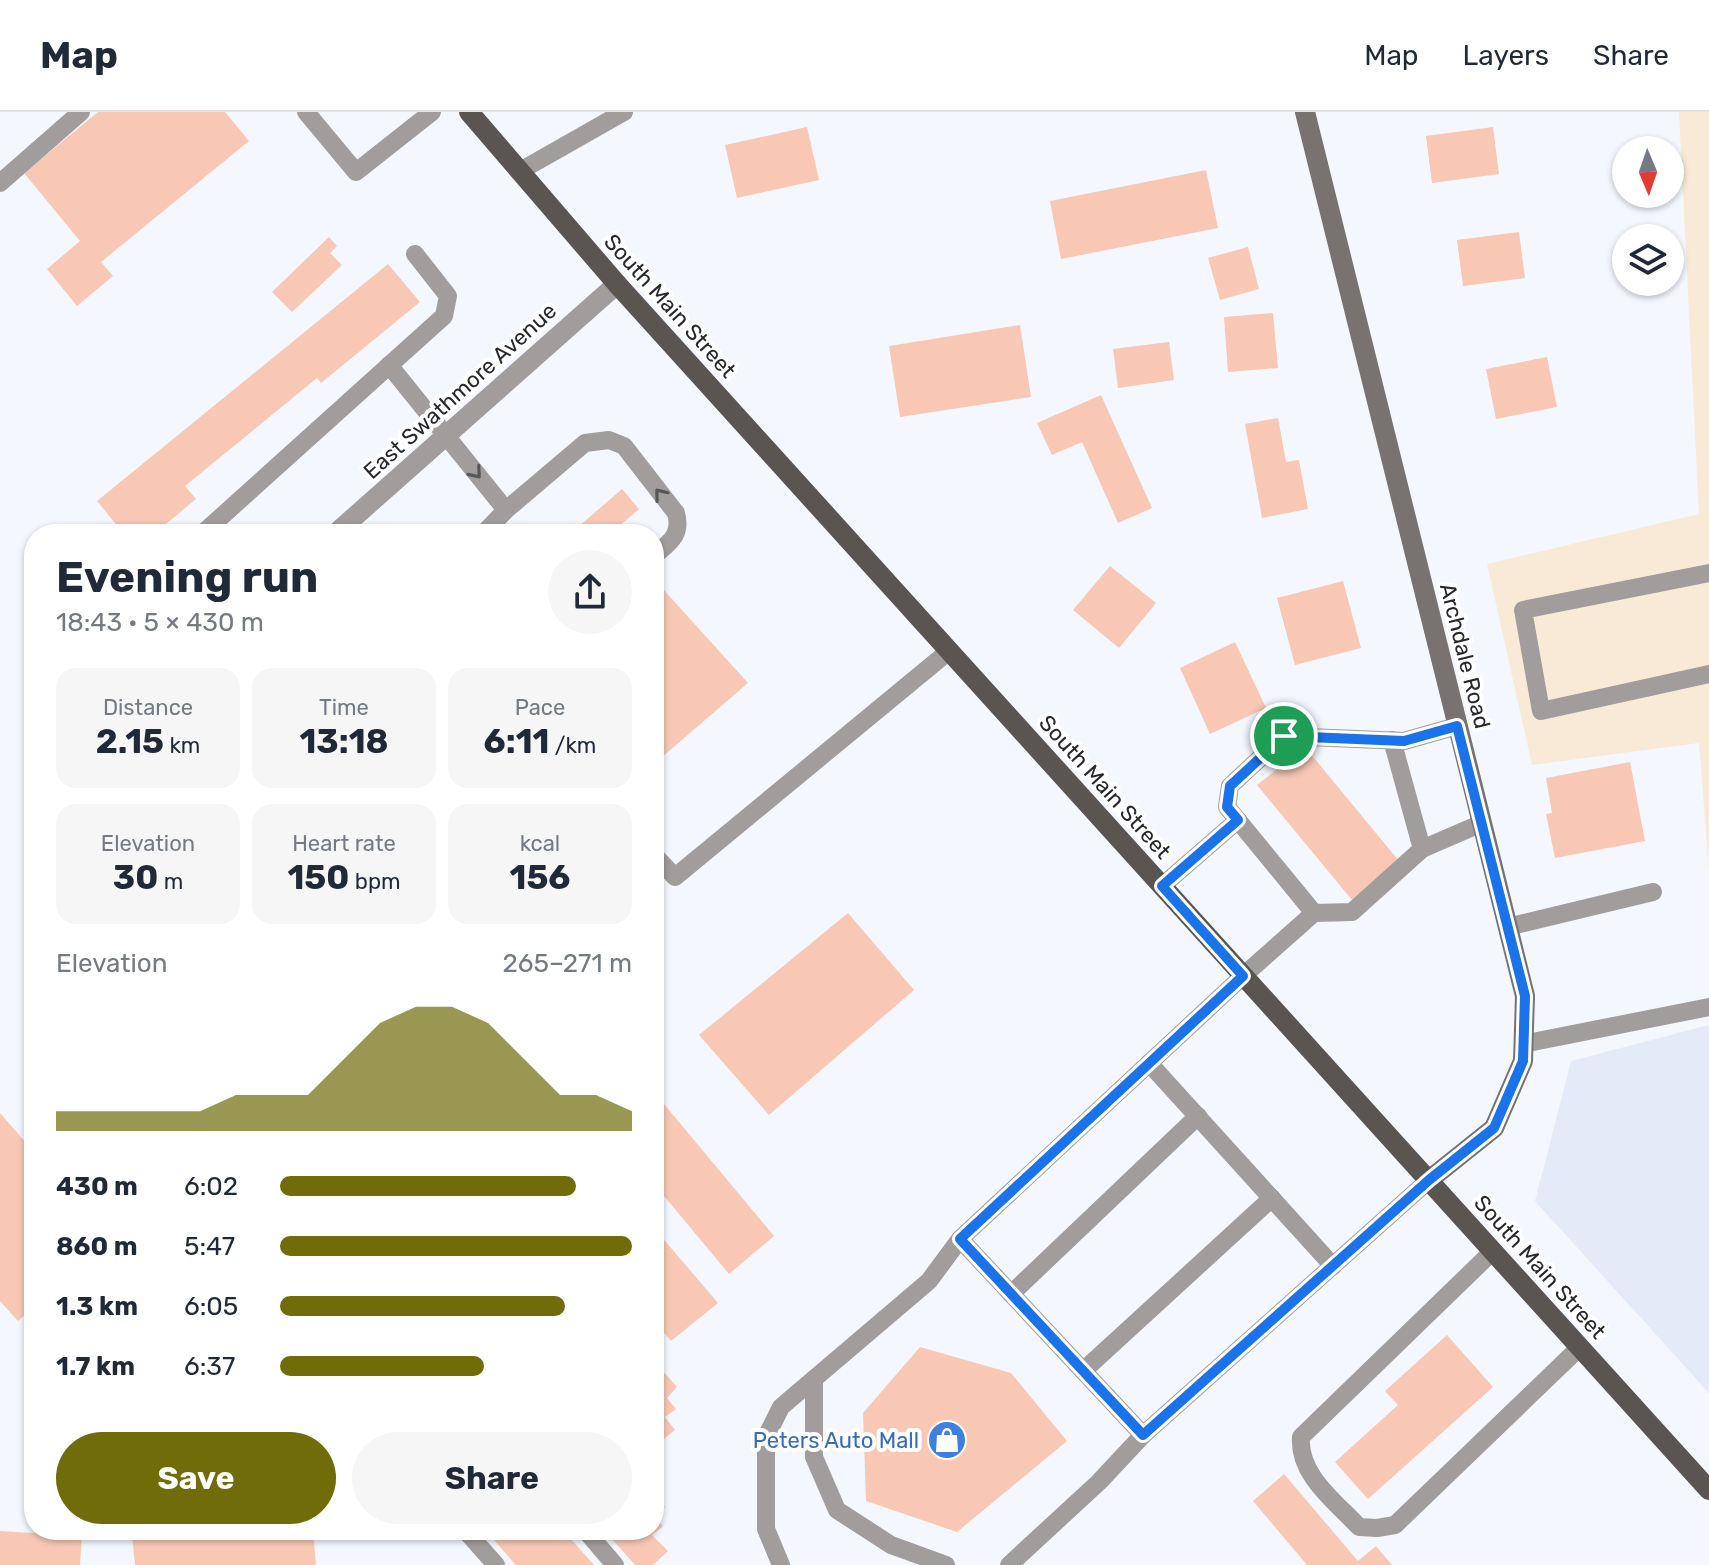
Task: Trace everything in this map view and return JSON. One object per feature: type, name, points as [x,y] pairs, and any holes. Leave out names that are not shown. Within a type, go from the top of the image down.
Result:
[{"type":"main road","name":"South Main Street","points":[[469,112],[617,284],[1709,1490]]},
{"type":"main road","name":"Archdale Road","points":[[1305,112],[1525,996],[1523,1061],[1494,1128],[1429,1180]]},
{"type":"street","name":"East Swathmore Avenue","points":[[346,524],[617,284]]},
{"type":"lane","points":[[0,183],[81,112]]},
{"type":"lane","points":[[306,112],[356,172],[432,112]]},
{"type":"lane","points":[[520,171],[624,112]]},
{"type":"lane","points":[[213,524],[444,316],[448,296],[415,254]]},
{"type":"lane","points":[[389,365],[506,510]]},
{"type":"lane","points":[[493,524],[585,443],[609,440],[624,446],[676,513],[679,524],[676,537],[664,547]]},
{"type":"lane","points":[[1709,573],[1523,610],[1541,711],[1709,674]]},
{"type":"lane","points":[[664,865],[675,877],[949,651]]},
{"type":"lane","points":[[1314,913],[1227,807],[1230,786],[1284,736],[1404,741],[1457,726]]},
{"type":"lane","points":[[1392,740],[1422,849]]},
{"type":"lane","points":[[1162,886],[1238,820]]},
{"type":"lane","points":[[781,1565],[766,1529],[766,1437],[781,1407],[929,1281],[960,1239],[1314,913],[1352,912],[1422,849],[1482,823]]},
{"type":"lane","points":[[1507,927],[1653,892]]},
{"type":"lane","points":[[1523,1044],[1709,1007]]},
{"type":"lane","points":[[1149,1063],[1333,1266]]},
{"type":"lane","points":[[1011,1294],[1198,1116]]},
{"type":"lane","points":[[1009,1565],[1099,1482],[1143,1435],[1429,1180]]},
{"type":"lane","points":[[1083,1371],[1272,1198]]},
{"type":"lane","points":[[960,1239],[1143,1435]]},
{"type":"lane","points":[[1493,1251],[1301,1437],[1300,1453],[1307,1471],[1359,1527],[1395,1525],[1580,1347]]},
{"type":"lane","points":[[814,1379],[814,1457],[837,1510],[891,1545],[946,1565]]},
{"type":"lane","points":[[474,1540],[496,1565]]},
{"type":"lane","points":[[594,1540],[615,1565]]},
{"type":"shaded area","points":[[1679,112],[1709,112],[1709,870],[1699,743],[1532,765],[1487,564],[1699,514],[1684,208],[1684,136],[1680,136]]},
{"type":"shaded area","points":[[1709,1025],[1709,1393],[1535,1201],[1571,1061]]},
{"type":"building","points":[[98,112],[225,112],[249,141],[101,262],[113,276],[77,306],[47,269],[80,241],[24,173]]},
{"type":"building","points":[[807,127],[819,180],[737,198],[725,145]]},
{"type":"building","points":[[1493,127],[1499,174],[1432,183],[1426,136]]},
{"type":"building","points":[[1206,170],[1218,228],[1061,259],[1050,201]]},
{"type":"building","points":[[1519,232],[1525,278],[1463,286],[1457,240]]},
{"type":"building","points":[[329,237],[337,246],[330,253],[342,265],[292,312],[272,292]]},
{"type":"building","points":[[1248,247],[1259,289],[1220,300],[1208,258]]},
{"type":"building","points":[[388,264],[420,302],[321,383],[317,378],[185,486],[196,499],[166,524],[116,524],[97,501]]},
{"type":"building","points":[[1273,313],[1278,368],[1228,372],[1224,317]]},
{"type":"building","points":[[1020,325],[1031,397],[900,417],[889,346]]},
{"type":"building","points":[[1169,342],[1174,380],[1118,388],[1113,349]]},
{"type":"building","points":[[1547,357],[1557,407],[1496,419],[1486,369]]},
{"type":"building","points":[[1101,395],[1152,508],[1118,523],[1082,442],[1052,455],[1037,423]]},
{"type":"building","points":[[1278,418],[1286,462],[1299,460],[1308,509],[1262,518],[1245,424]]},
{"type":"building","points":[[622,489],[639,509],[622,524],[582,524]]},
{"type":"building","points":[[1110,566],[1156,603],[1119,648],[1073,610]]},
{"type":"building","points":[[1343,581],[1361,648],[1295,665],[1277,598]]},
{"type":"building","points":[[664,590],[748,683],[664,755]]},
{"type":"building","points":[[1235,642],[1266,708],[1210,734],[1180,668]]},
{"type":"building","points":[[1305,747],[1399,861],[1352,900],[1257,785]]},
{"type":"building","points":[[1630,762],[1645,841],[1555,858],[1546,814],[1552,813],[1546,778]]},
{"type":"building","points":[[848,913],[914,990],[769,1115],[699,1035]]},
{"type":"building","points":[[664,1104],[774,1236],[729,1274],[664,1196]]},
{"type":"building","points":[[0,1113],[24,1141],[24,1316],[18,1321],[0,1301]]},
{"type":"building","points":[[664,1240],[718,1303],[671,1341],[664,1332]]},
{"type":"building","points":[[1447,1335],[1493,1387],[1368,1499],[1335,1462],[1398,1405],[1385,1391]]},
{"type":"building","points":[[920,1347],[1011,1373],[1067,1441],[957,1532],[866,1501],[863,1413]]},
{"type":"building","points":[[664,1372],[677,1387],[667,1398],[676,1409],[665,1417],[675,1430],[664,1439]]},
{"type":"building","points":[[1284,1474],[1358,1561],[1376,1546],[1392,1565],[1307,1565],[1253,1501]]},
{"type":"building","points":[[0,1531],[24,1532],[24,1540],[82,1540],[80,1565],[0,1565]]},
{"type":"building","points":[[132,1540],[314,1540],[316,1565],[135,1565]]},
{"type":"building","points":[[494,1540],[572,1540],[594,1565],[516,1565]]},
{"type":"building","points":[[613,1540],[657,1540],[668,1551],[653,1565],[635,1565]]},
{"type":"place","name":"Peters Auto Mall","points":[[947,1440]]},
{"type":"route","points":[[1457,726],[1525,996],[1523,1061],[1494,1128],[1429,1180],[1143,1435],[960,1239],[1243,976],[1162,886],[1238,820],[1227,807],[1230,786],[1284,736],[1404,741],[1457,726]]}]
